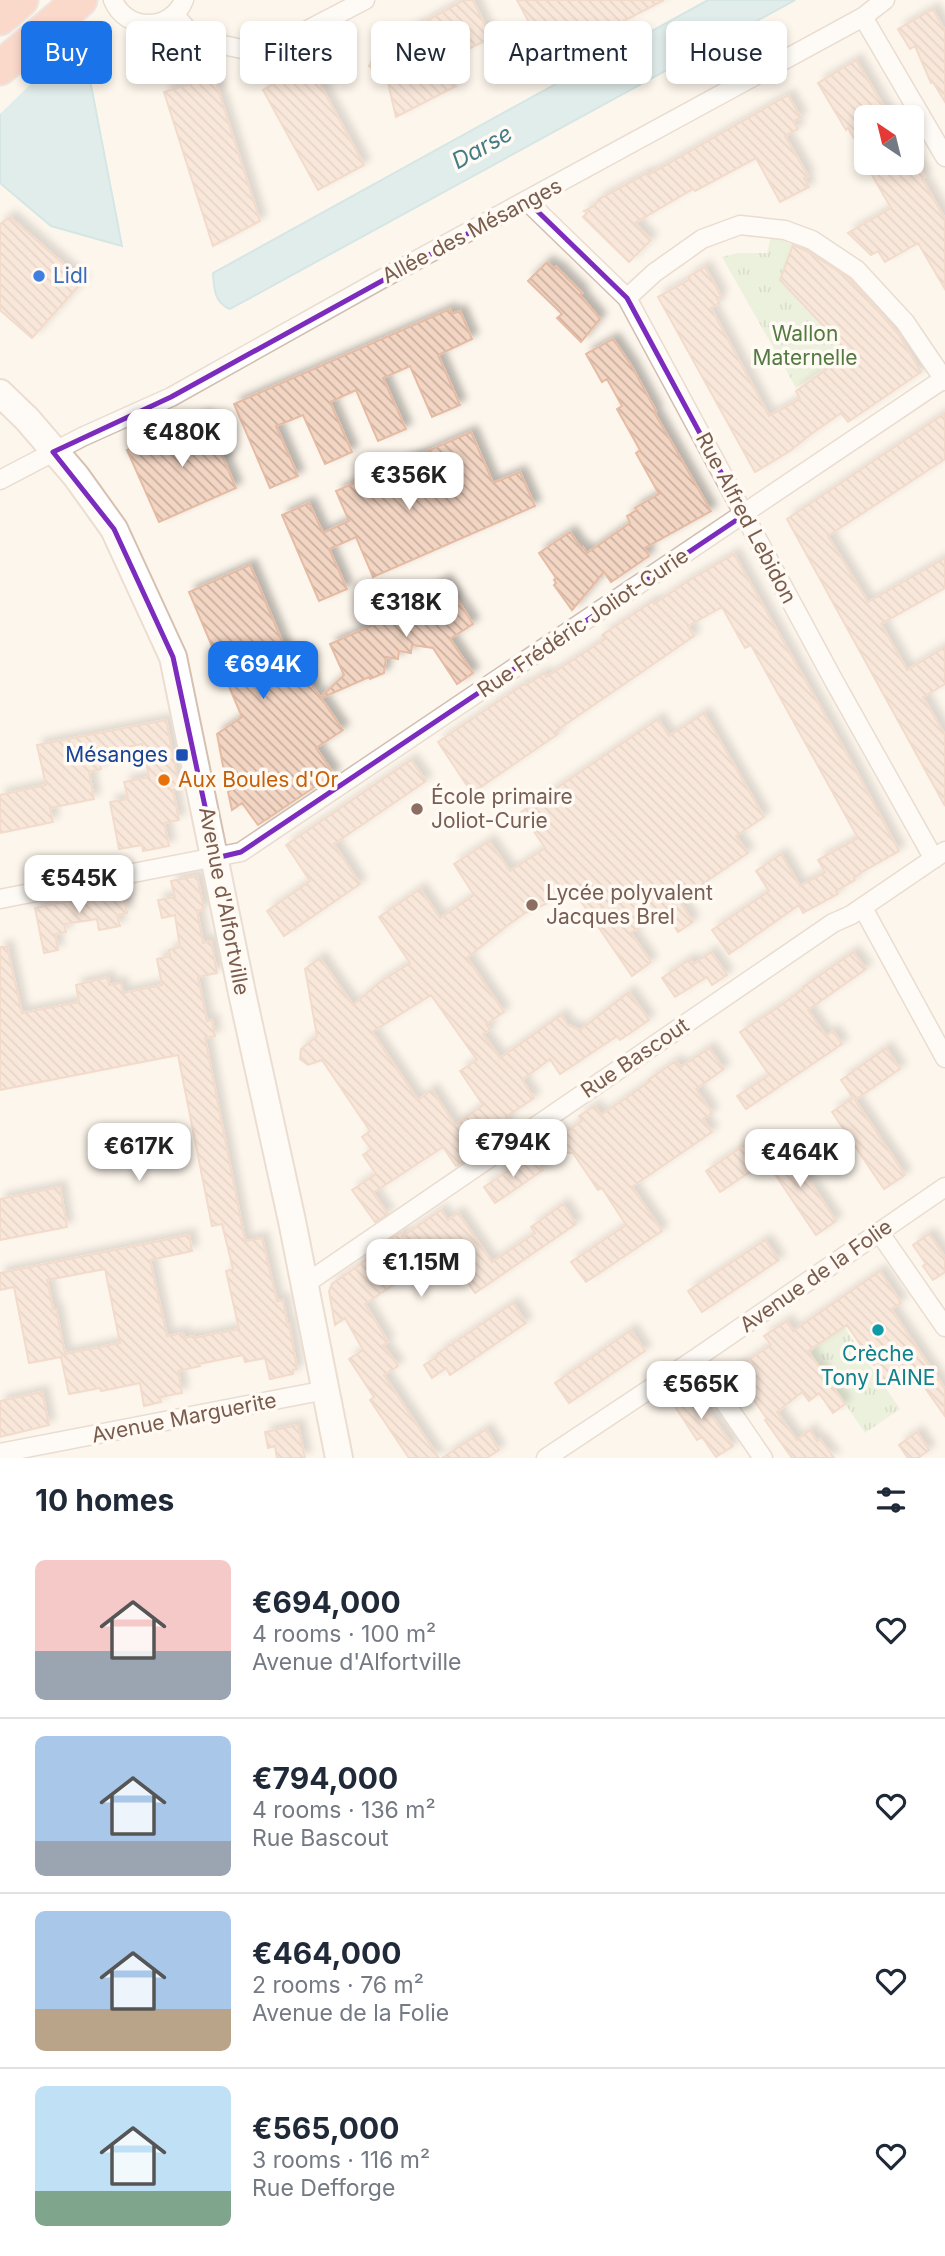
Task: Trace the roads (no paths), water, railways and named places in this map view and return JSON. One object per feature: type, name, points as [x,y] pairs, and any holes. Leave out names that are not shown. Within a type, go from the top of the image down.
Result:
[{"type":"highway","points":[[0,18],[21,0]]},
{"type":"highway","points":[[0,68],[80,0]]},
{"type":"main road","name":"Avenue d'Alfortville","points":[[0,393],[27,419],[76,476],[114,529],[173,657],[339,1458]]},
{"type":"street","points":[[113,0],[121,13],[137,23],[150,25],[163,22],[179,7],[198,38],[260,52],[271,49],[365,0]]},
{"type":"street","name":"Allée des Mésanges","points":[[0,480],[171,397],[863,17],[885,0]]},
{"type":"street","points":[[863,17],[945,158]]},
{"type":"street","name":"Rue Alfred Lebidon","points":[[527,201],[626,298],[834,681],[939,855]]},
{"type":"street","points":[[626,298],[654,273],[702,239],[740,225],[785,230],[812,240],[857,270],[905,322],[945,379]]},
{"type":"street","name":"Rue Frédéric Joliot-Curie","points":[[0,899],[241,852],[945,379]]},
{"type":"street","name":"Rue Bascout","points":[[305,1284],[833,923],[863,908],[939,855]]},
{"type":"street","points":[[863,908],[945,1058]]},
{"type":"street","name":"Avenue de la Folie","points":[[546,1458],[945,1187]]},
{"type":"street","points":[[879,1232],[945,1327]]},
{"type":"street","points":[[695,1359],[763,1458]]},
{"type":"street","name":"Avenue Marguerite","points":[[0,1453],[326,1390]]},
{"type":"water","points":[[708,0],[795,0],[757,21],[670,21]]},
{"type":"water","points":[[666,23],[666,71],[652,78],[652,31]]},
{"type":"water","points":[[0,52],[21,59],[21,84],[91,84],[122,246],[51,226],[0,183]]},
{"type":"water","name":"Darse","points":[[556,84],[641,84],[230,309],[218,299],[213,273]]},
{"type":"place","name":"Lidl","points":[[39,276]]},
{"type":"place","name":"Mésanges","points":[[182,755]]},
{"type":"place","name":"Aux Boules d'Or","points":[[164,780]]},
{"type":"place","name":"École primaire Joliot-Curie","points":[[417,809]]},
{"type":"place","name":"Lycée polyvalent Jacques Brel","points":[[532,905]]},
{"type":"place","name":"Crèche Tony LAINE","points":[[878,1330]]},
{"type":"park label","name":"Wallon Maternelle","points":[[805,346]]}]
